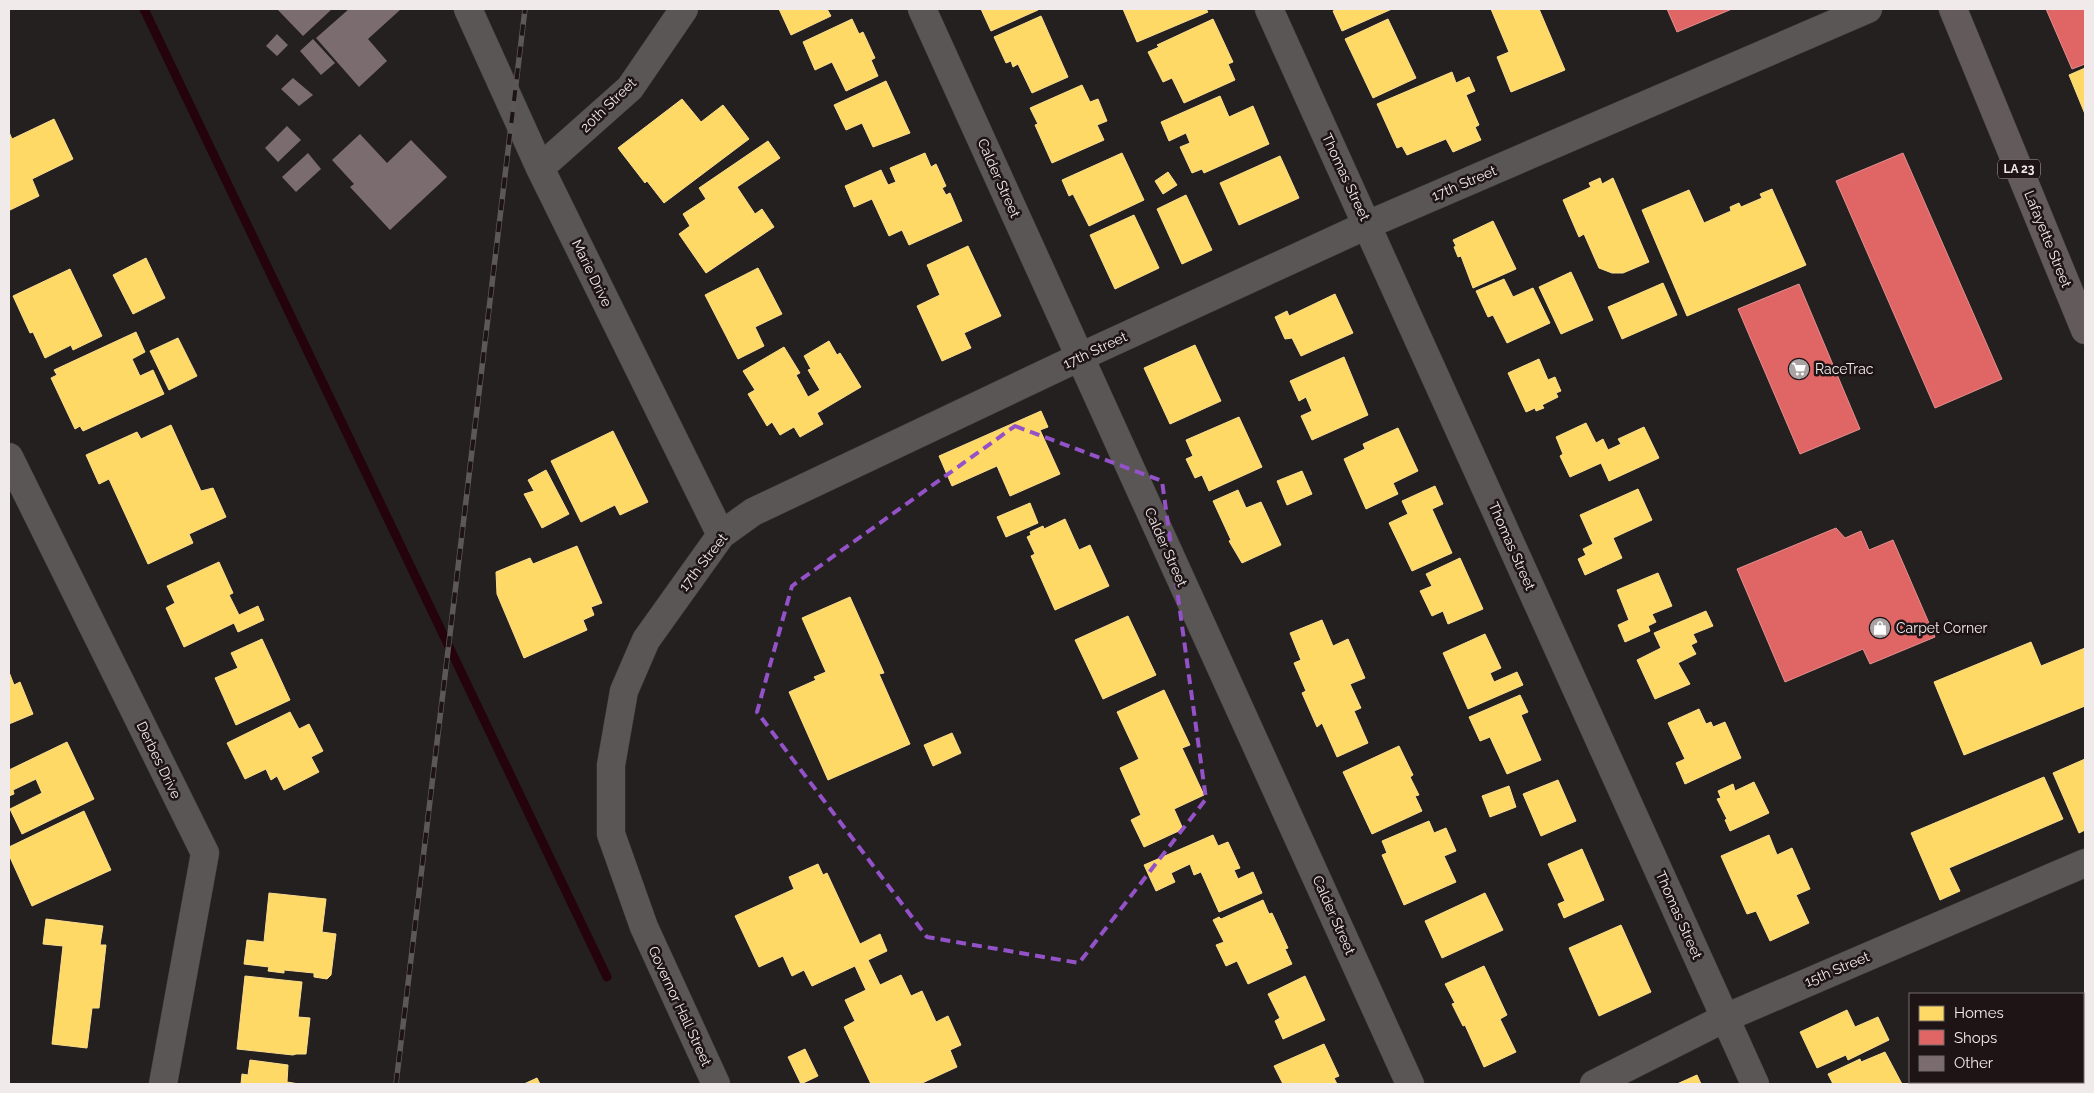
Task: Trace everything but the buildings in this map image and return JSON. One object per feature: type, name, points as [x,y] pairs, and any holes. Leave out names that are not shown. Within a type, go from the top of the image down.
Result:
[{"type":"highway","name":"Lafayette Street","points":[[1953,9],[2085,330]]},
{"type":"street","name":"Marie Drive","points":[[468,9],[540,168],[721,535]]},
{"type":"street","name":"20th Street","points":[[540,168],[630,88],[684,9]]},
{"type":"street","name":"Calder Street","points":[[922,9],[1410,1084]]},
{"type":"street","name":"Thomas Street","points":[[1268,9],[1368,225],[1755,1084]]},
{"type":"street","name":"17th Street","points":[[644,927],[611,834],[611,765],[624,691],[646,640],[721,535],[753,512],[1080,357],[1368,225],[1868,9]]},
{"type":"street","name":"Derbes Drive","points":[[9,457],[205,853],[163,1084]]},
{"type":"street","name":"15th Street","points":[[1594,1084],[1725,1018],[2085,863]]},
{"type":"street","name":"Governor Hall Street","points":[[644,927],[716,1084]]},
{"type":"highlighted area","points":[[1015,426],[1162,481],[1206,799],[1079,963],[927,937],[757,712],[792,586]]},
{"type":"waterway","points":[[144,9],[607,977]]},
{"type":"railway","points":[[396,1084],[525,9]]},
{"type":"place","name":"RaceTrac","points":[[1799,369]]},
{"type":"place","name":"Carpet Corner","points":[[1880,628]]}]
